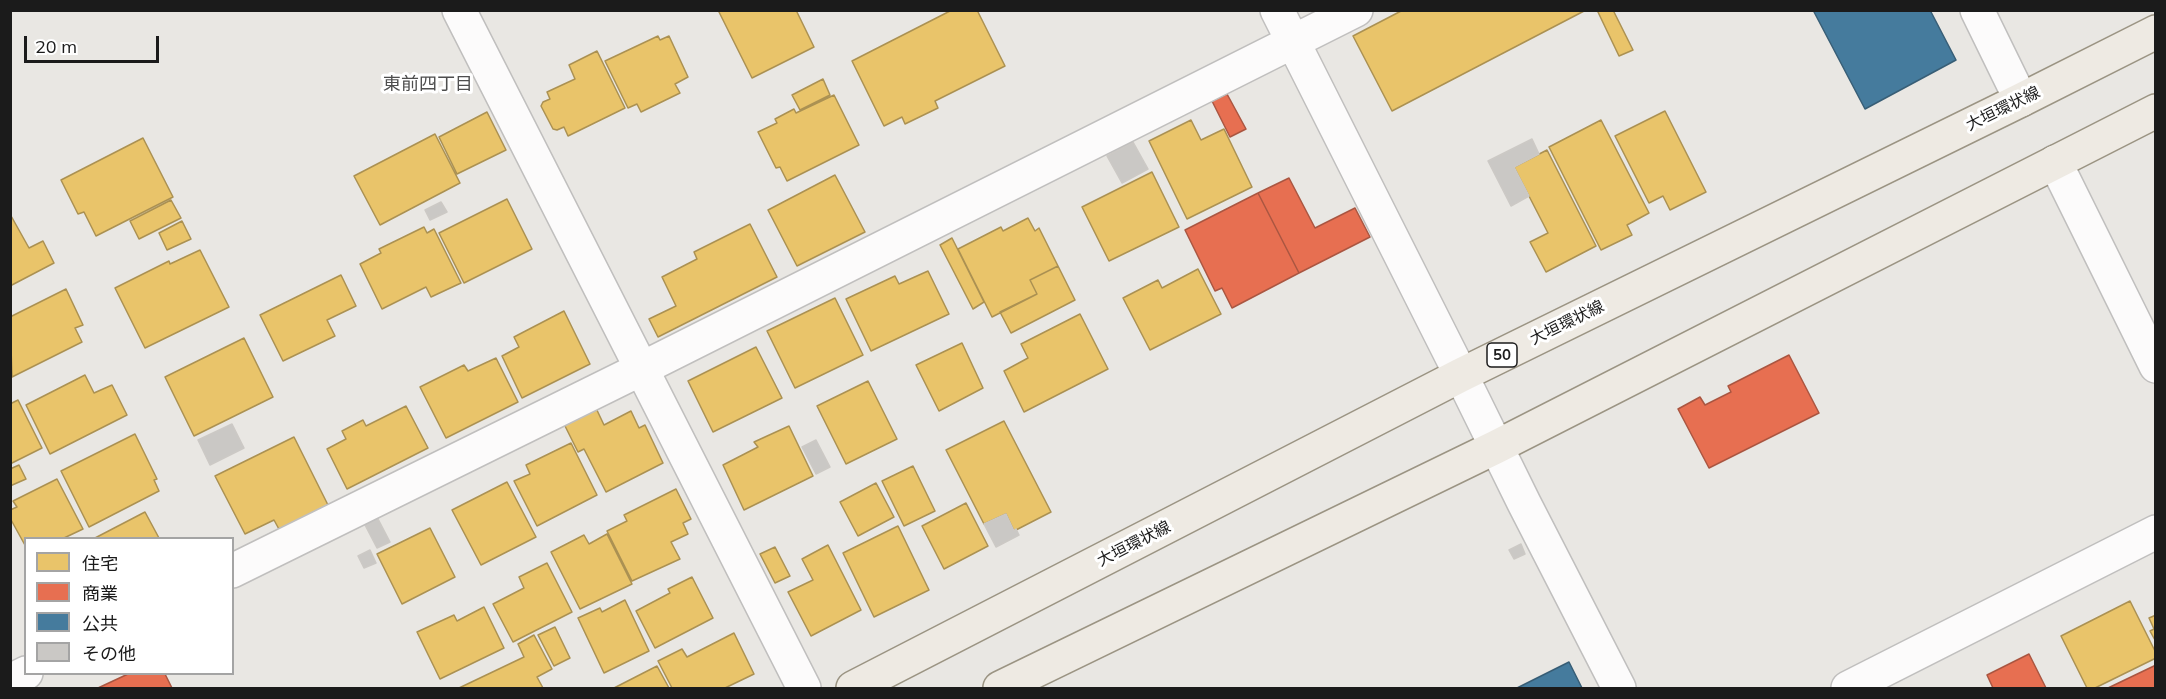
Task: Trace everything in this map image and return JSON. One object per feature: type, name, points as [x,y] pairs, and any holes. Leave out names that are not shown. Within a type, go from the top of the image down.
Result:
[{"type":"main road","name":"大垣環状線","points":[[854,688],[1461,375],[2156,32]]},
{"type":"main road","points":[[1000,688],[1496,447],[2156,111]]},
{"type":"street","points":[[459,10],[804,688]]},
{"type":"street","points":[[1277,10],[1619,688]]},
{"type":"street","points":[[234,570],[641,369],[1356,10]]},
{"type":"street","points":[[1977,10],[2022,100]]},
{"type":"street","points":[[2055,162],[2156,366]]},
{"type":"street","points":[[1848,688],[2156,532]]},
{"type":"street","points":[[10,681],[24,675]]},
{"type":"building: 住宅","points":[[718,10],[796,10],[814,47],[752,78]]},
{"type":"building: 住宅","points":[[952,10],[977,10],[1005,66],[935,101],[938,108],[905,124],[902,117],[884,126],[852,61]]},
{"type":"building: 住宅","points":[[1403,10],[1586,10],[1392,111],[1353,36]]},
{"type":"building: 住宅","points":[[1597,10],[1613,10],[1633,50],[1619,56]]},
{"type":"building: 住宅","points":[[658,36],[660,40],[669,36],[688,77],[675,84],[680,93],[641,112],[637,104],[628,108],[605,61]]},
{"type":"building: 住宅","points":[[597,51],[625,108],[568,136],[564,127],[553,129],[541,106],[543,102],[550,99],[547,92],[575,79],[569,65]]},
{"type":"building: 住宅","points":[[823,79],[830,95],[800,110],[792,95]]},
{"type":"building: 住宅","points":[[834,95],[859,145],[787,181],[780,167],[776,168],[758,132],[777,123],[775,119],[794,109],[796,113]]},
{"type":"building: 住宅","points":[[1665,111],[1706,192],[1670,210],[1663,196],[1649,203],[1615,136]]},
{"type":"building: 住宅","points":[[487,112],[506,150],[457,174],[439,137]]},
{"type":"building: 住宅","points":[[1191,120],[1201,140],[1224,129],[1252,187],[1187,219],[1149,141]]},
{"type":"building: 住宅","points":[[1601,120],[1649,213],[1627,225],[1632,235],[1601,250],[1549,147]]},
{"type":"building: 住宅","points":[[435,134],[460,183],[380,225],[354,176]]},
{"type":"building: 住宅","points":[[143,138],[173,197],[96,236],[84,212],[78,214],[61,180]]},
{"type":"building: 住宅","points":[[1547,150],[1596,246],[1546,272],[1530,242],[1548,233],[1514,167]]},
{"type":"building: 住宅","points":[[1152,172],[1179,227],[1109,261],[1082,207]]},
{"type":"building: 住宅","points":[[835,175],[865,232],[797,266],[768,210]]},
{"type":"building: 住宅","points":[[507,199],[532,249],[464,283],[439,233]]},
{"type":"building: 住宅","points":[[171,200],[181,218],[139,239],[130,221]]},
{"type":"building: 住宅","points":[[10,214],[29,248],[43,241],[54,263],[10,286]]},
{"type":"building: 住宅","points":[[1028,218],[1035,231],[1039,228],[1058,266],[1030,280],[1037,294],[992,317],[958,249],[1001,227],[1003,231]]},
{"type":"building: 住宅","points":[[182,221],[191,239],[167,250],[159,233]]},
{"type":"building: 住宅","points":[[750,224],[777,277],[658,337],[649,319],[676,306],[662,277],[697,259],[694,252]]},
{"type":"building: 住宅","points":[[424,227],[427,233],[434,229],[461,283],[431,297],[426,287],[382,309],[360,264],[381,253],[379,249]]},
{"type":"building: 住宅","points":[[952,238],[984,302],[973,309],[940,245]]},
{"type":"building: 住宅","points":[[200,250],[229,307],[145,348],[115,288],[169,261],[170,264]]},
{"type":"building: 住宅","points":[[1058,266],[1075,300],[1011,333],[1000,312],[1037,294],[1030,280]]},
{"type":"building: 住宅","points":[[1198,269],[1221,314],[1150,350],[1123,298],[1158,280],[1162,288]]},
{"type":"building: 住宅","points":[[928,271],[949,314],[871,351],[846,299],[895,276],[899,284]]},
{"type":"building: 住宅","points":[[341,275],[356,306],[327,320],[335,336],[283,361],[260,315]]},
{"type":"building: 住宅","points":[[66,289],[83,325],[75,328],[82,342],[12,377],[10,317]]},
{"type":"building: 住宅","points":[[835,298],[863,355],[795,388],[767,331]]},
{"type":"building: 住宅","points":[[564,311],[590,364],[522,398],[502,356],[519,347],[514,337]]},
{"type":"building: 住宅","points":[[1080,314],[1108,369],[1024,412],[1004,371],[1028,358],[1021,344]]},
{"type":"building: 住宅","points":[[244,338],[273,397],[194,436],[165,377]]},
{"type":"building: 住宅","points":[[962,343],[983,388],[939,411],[916,365]]},
{"type":"building: 住宅","points":[[756,347],[782,398],[713,432],[688,381]]},
{"type":"building: 住宅","points":[[496,358],[518,402],[446,438],[420,387],[464,365],[468,371]]},
{"type":"building: 住宅","points":[[85,375],[94,393],[112,385],[127,415],[50,454],[26,405]]},
{"type":"building: 住宅","points":[[868,381],[897,439],[846,464],[817,406]]},
{"type":"building: 住宅","points":[[18,400],[42,448],[10,464],[10,404]]},
{"type":"building: 住宅","points":[[406,406],[428,448],[347,489],[327,449],[346,439],[342,431],[363,420],[366,426]]},
{"type":"building: 住宅","points":[[595,406],[604,425],[631,411],[639,428],[645,425],[663,463],[606,492],[584,449],[578,452],[563,422]]},
{"type":"building: 住宅","points":[[1004,421],[1051,512],[1014,531],[1006,514],[984,524],[946,450]]},
{"type":"building: 住宅","points":[[789,426],[813,476],[744,510],[723,465],[758,447],[754,442]]},
{"type":"building: 住宅","points":[[135,434],[157,479],[154,480],[159,491],[89,527],[61,471]]},
{"type":"building: 住宅","points":[[294,437],[329,507],[280,531],[274,520],[245,534],[215,476]]},
{"type":"building: 住宅","points":[[571,443],[597,495],[537,526],[514,481],[530,474],[526,465]]},
{"type":"building: 住宅","points":[[19,465],[26,479],[10,486],[10,469]]},
{"type":"building: 住宅","points":[[913,466],[935,511],[904,526],[882,481]]},
{"type":"building: 住宅","points":[[57,479],[83,529],[66,537],[24,537],[24,543],[10,518],[10,510],[17,507],[13,501]]},
{"type":"building: 住宅","points":[[507,482],[536,537],[481,565],[452,510]]},
{"type":"building: 住宅","points":[[876,483],[894,517],[858,536],[840,502]]},
{"type":"building: 住宅","points":[[676,489],[691,519],[683,523],[688,534],[671,542],[680,559],[632,581],[607,531],[627,521],[624,515]]},
{"type":"building: 住宅","points":[[966,503],[988,546],[944,569],[922,526]]},
{"type":"building: 住宅","points":[[145,512],[158,537],[97,537]]},
{"type":"building: 住宅","points":[[898,526],[929,590],[874,617],[843,553]]},
{"type":"building: 住宅","points":[[430,528],[455,577],[402,604],[377,554]]},
{"type":"building: 住宅","points":[[607,534],[632,584],[580,609],[551,552],[584,535],[589,544]]},
{"type":"building: 住宅","points":[[828,545],[861,610],[811,636],[788,592],[813,580],[802,559]]},
{"type":"building: 住宅","points":[[775,547],[790,576],[775,583],[760,554]]},
{"type":"building: 住宅","points":[[547,563],[572,612],[513,642],[493,604],[524,588],[519,577]]},
{"type":"building: 住宅","points":[[692,577],[713,618],[655,648],[636,611],[670,593],[668,589]]},
{"type":"building: 住宅","points":[[625,600],[649,651],[604,673],[578,618],[600,608],[602,612]]},
{"type":"building: 住宅","points":[[2130,601],[2156,653],[2156,658],[2095,688],[2087,688],[2061,636]]},
{"type":"building: 住宅","points":[[484,607],[504,648],[440,679],[417,632],[454,615],[457,621]]},
{"type":"building: 住宅","points":[[2156,615],[2156,642],[2150,631],[2154,629],[2149,618]]},
{"type":"building: 住宅","points":[[555,627],[570,658],[554,666],[538,635]]},
{"type":"building: 住宅","points":[[734,633],[754,674],[725,688],[672,688],[658,661],[682,649],[687,657]]},
{"type":"building: 住宅","points":[[534,635],[552,669],[537,677],[543,688],[459,688],[524,657],[518,644]]},
{"type":"building: 住宅","points":[[657,666],[669,688],[614,688]]},
{"type":"building: 商業","points":[[1227,94],[1246,129],[1230,137],[1212,101]]},
{"type":"building: 商業","points":[[1289,178],[1315,228],[1355,208],[1370,237],[1299,273],[1258,193]]},
{"type":"building: 商業","points":[[1258,193],[1299,273],[1232,308],[1222,288],[1215,291],[1185,230]]},
{"type":"building: 商業","points":[[1789,355],[1819,413],[1709,468],[1678,409],[1700,397],[1705,405],[1731,392],[1728,386]]},
{"type":"building: 商業","points":[[2029,654],[2046,688],[1993,688],[1987,675]]},
{"type":"building: 商業","points":[[2156,665],[2156,688],[2108,688]]},
{"type":"building: 商業","points":[[126,675],[166,675],[172,688],[98,688]]},
{"type":"building: 公共","points":[[1813,10],[1930,10],[1956,60],[1865,109]]},
{"type":"building: 公共","points":[[1569,662],[1582,688],[1517,688]]},
{"type":"building: その他","points":[[1532,139],[1539,154],[1514,167],[1529,196],[1511,206],[1488,161]]},
{"type":"building: その他","points":[[1133,142],[1148,169],[1122,183],[1107,156]]},
{"type":"building: その他","points":[[441,202],[447,212],[430,220],[425,210]]},
{"type":"building: その他","points":[[232,424],[244,448],[210,465],[198,440]]},
{"type":"building: その他","points":[[816,440],[830,467],[816,474],[802,447]]},
{"type":"building: その他","points":[[1006,514],[1014,531],[1016,529],[1019,535],[996,547],[984,524]]},
{"type":"building: その他","points":[[377,517],[390,542],[377,548],[364,523]]},
{"type":"building: その他","points":[[1521,544],[1525,554],[1514,559],[1509,550]]},
{"type":"building: その他","points":[[370,550],[376,563],[364,568],[358,556]]},
{"type":"district","name":"東前四丁目","points":[[428,85]]}]
